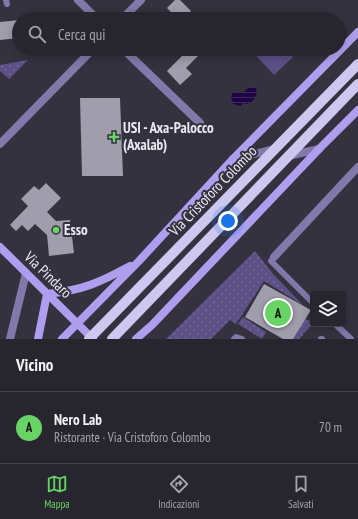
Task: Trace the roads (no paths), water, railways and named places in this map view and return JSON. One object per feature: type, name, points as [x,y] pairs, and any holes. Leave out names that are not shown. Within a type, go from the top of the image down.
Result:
[{"type":"main road","name":"Via Cristoforo Colombo","points":[[91,338],[358,64]]},
{"type":"main road","name":"Via Cristoforo Colombo","points":[[112,339],[358,84]]},
{"type":"street","points":[[78,0],[90,12]]},
{"type":"street","points":[[129,12],[141,0]]},
{"type":"street","name":"Via Cristoforo Colombo","points":[[346,44],[358,32]]},
{"type":"street","points":[[0,144],[86,56]]},
{"type":"street","points":[[130,56],[200,123]]},
{"type":"street","name":"Via Cristoforo Colombo","points":[[62,339],[139,261],[233,159],[334,56]]},
{"type":"street","points":[[136,339],[152,325],[358,110]]},
{"type":"street","points":[[233,159],[275,149]]},
{"type":"street","points":[[288,156],[319,149]]},
{"type":"street","points":[[274,257],[358,167]]},
{"type":"street","name":"Via Pindaro","points":[[0,247],[91,338]]},
{"type":"street","name":"Via Cristoforo Colombo","points":[[47,294],[72,291],[97,283],[139,261]]},
{"type":"street","points":[[10,339],[26,274]]},
{"type":"street","points":[[38,339],[47,294]]},
{"type":"street","points":[[146,339],[152,325]]},
{"type":"lane","points":[[274,257],[270,261],[310,300]]},
{"type":"lane","points":[[338,327],[351,339]]},
{"type":"lane","points":[[234,339],[236,337],[242,339]]},
{"type":"place","name":"USI - Axa-Palocco (Axalab)","points":[[114,137]]},
{"type":"place","name":"Esso","points":[[56,230]]},
{"type":"place","name":"Nero Lab","points":[[278,313]]}]
